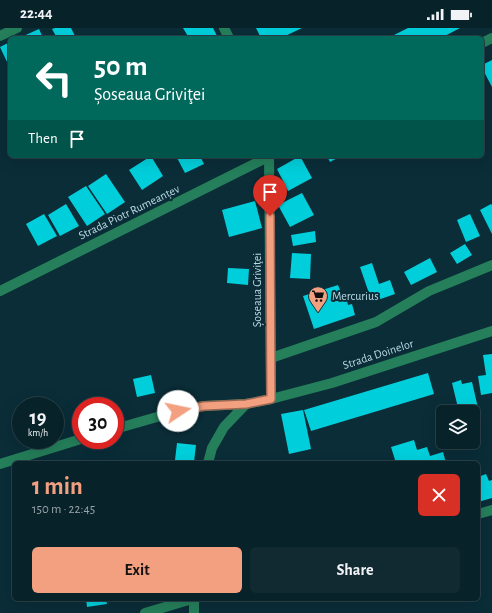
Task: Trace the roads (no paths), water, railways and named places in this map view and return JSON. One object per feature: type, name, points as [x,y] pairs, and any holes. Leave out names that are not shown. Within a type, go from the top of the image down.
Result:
[{"type":"street","points":[[0,36],[16,28]]},
{"type":"street","name":"Strada Piotr Rumeanțev","points":[[0,291],[266,158]]},
{"type":"street","name":"Șoseaua Griviţei","points":[[270,158],[271,399]]},
{"type":"street","points":[[271,358],[376,322],[429,291],[492,265]]},
{"type":"street","name":"Strada Doinelor","points":[[124,427],[204,406],[246,404],[271,399],[332,383],[492,331]]},
{"type":"street","points":[[209,461],[212,448],[224,427],[246,404]]},
{"type":"street","points":[[0,464],[72,443]]},
{"type":"street","points":[[480,513],[492,510]]},
{"type":"street","points":[[145,613],[186,601]]},
{"type":"street","points":[[193,601],[194,613]]},
{"type":"place","name":"Mercurius","points":[[318,313]]}]
